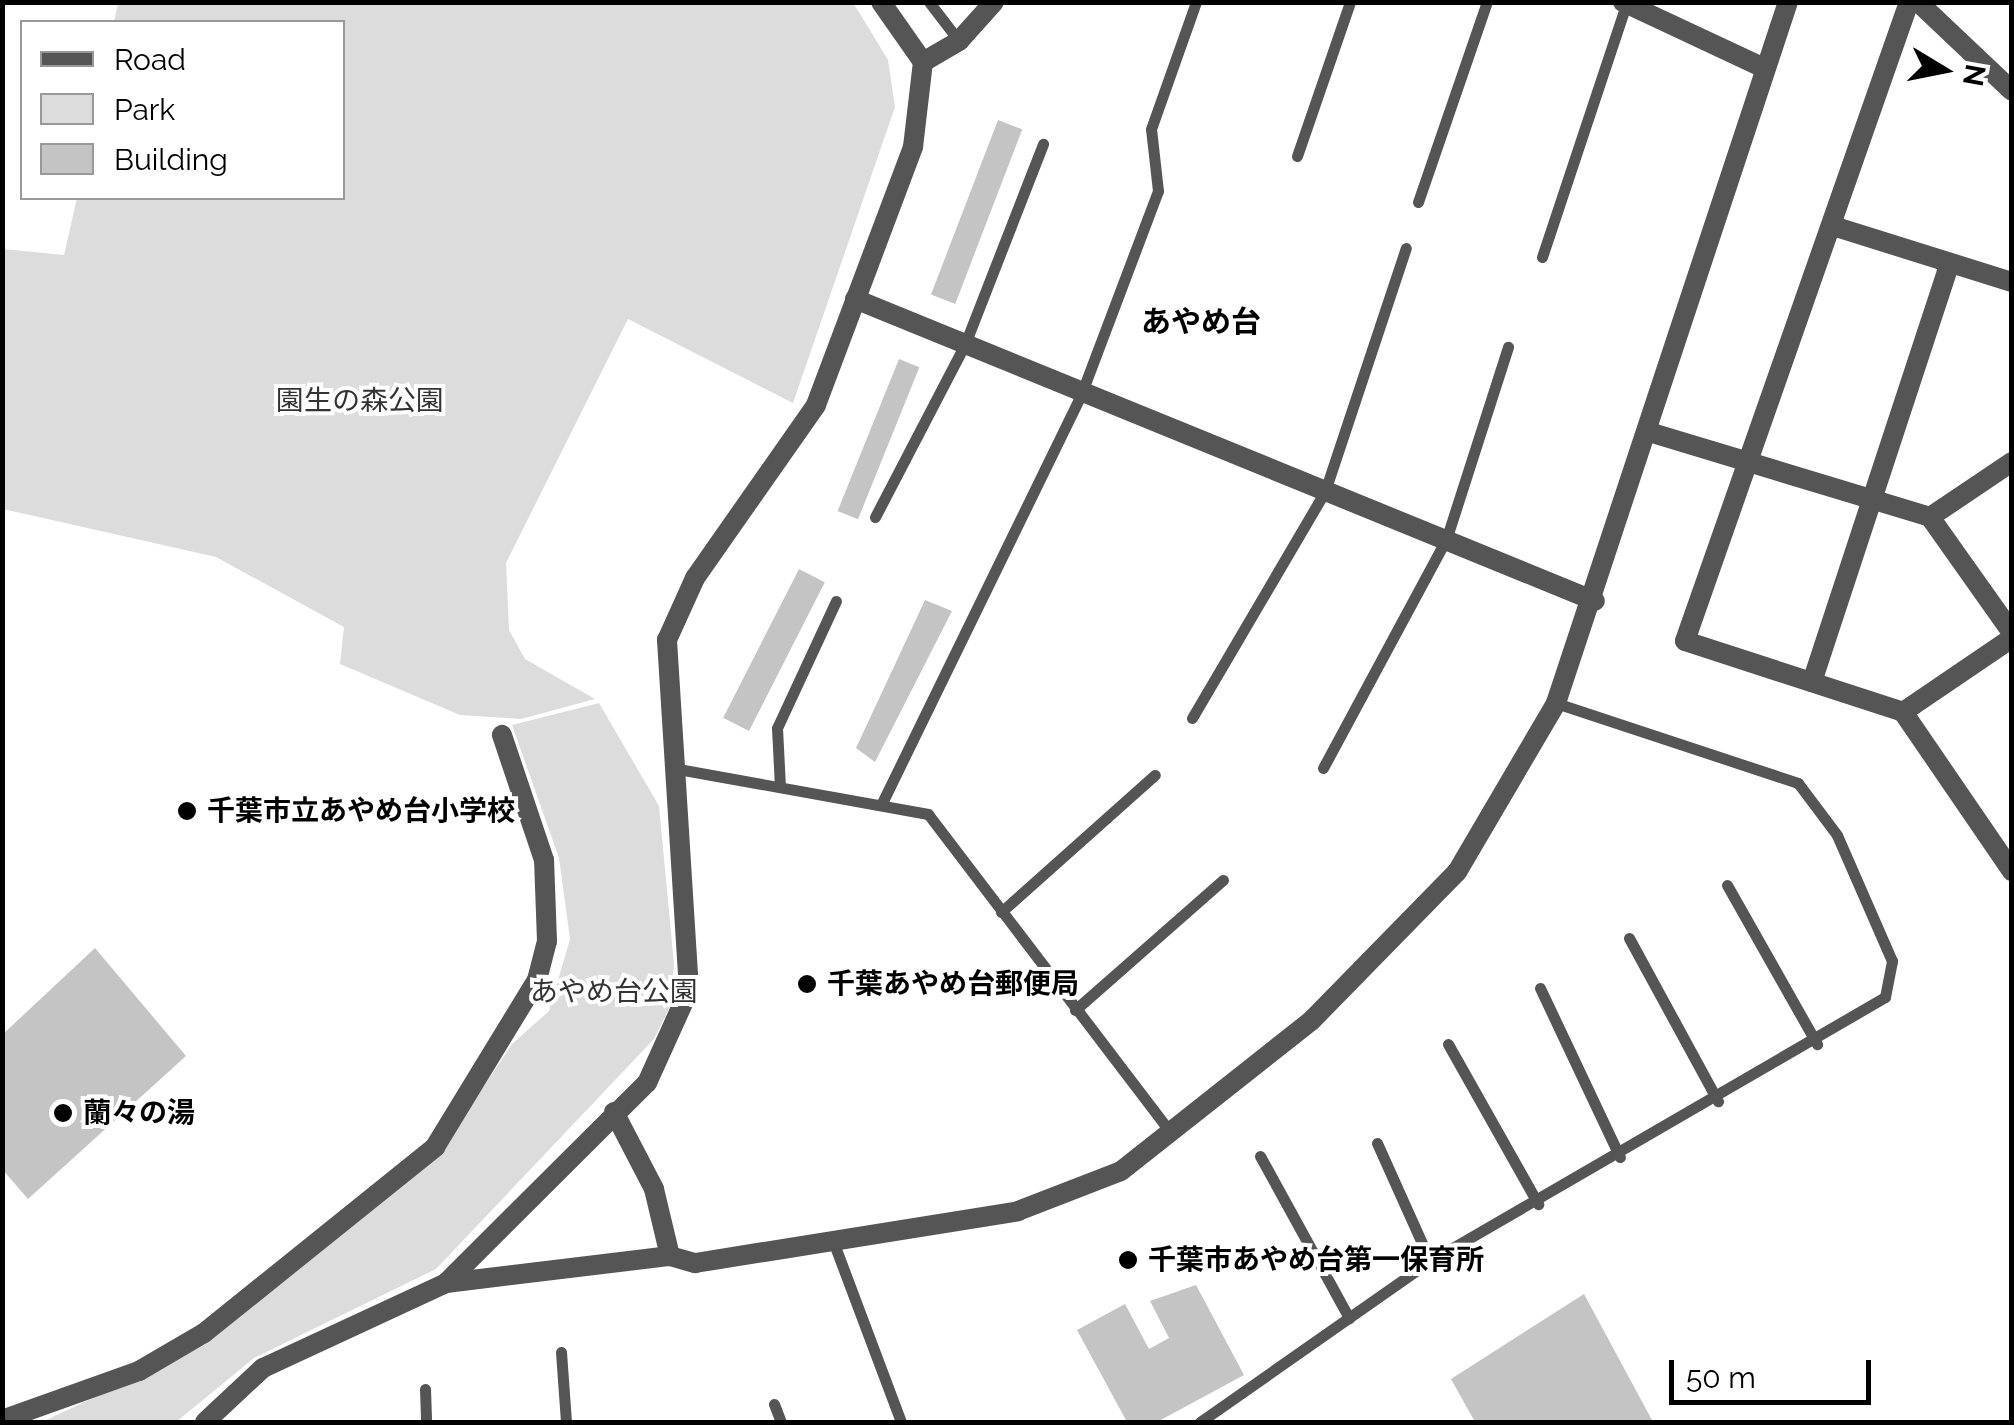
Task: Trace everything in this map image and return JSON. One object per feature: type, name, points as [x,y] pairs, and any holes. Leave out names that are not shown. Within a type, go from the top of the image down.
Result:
[{"type":"street","points":[[446,1283],[614,1112],[647,1084],[688,990],[678,769],[667,640],[695,578],[816,405],[913,147],[923,62],[881,2]]},
{"type":"street","points":[[923,62],[959,42],[994,2]]},
{"type":"street","points":[[205,1422],[263,1368],[446,1283],[670,1256],[695,1264],[1018,1211],[1120,1172],[1173,1136],[1312,1020],[1457,872],[1556,704],[1596,601],[1788,2]]},
{"type":"street","points":[[1910,2],[1685,640],[1903,712],[2012,871]]},
{"type":"street","points":[[1918,2],[2012,90]]},
{"type":"street","points":[[1635,5],[1764,68]]},
{"type":"street","points":[[1833,226],[2012,282]]},
{"type":"street","points":[[1812,682],[1876,499],[1950,263]]},
{"type":"street","points":[[855,299],[1596,601]]},
{"type":"street","points":[[1649,432],[1749,457],[1930,516],[2012,636],[1903,712]]},
{"type":"street","points":[[1930,516],[2012,462]]},
{"type":"street","points":[[2,1420],[139,1372],[204,1333],[435,1147],[537,980],[548,940],[544,860],[502,735]]},
{"type":"street","points":[[614,1112],[654,1189],[670,1256]]},
{"type":"lane","points":[[928,2],[959,42]]},
{"type":"lane","points":[[882,806],[1082,392],[1158,191],[1150,129],[1196,2]]},
{"type":"lane","points":[[1297,156],[1350,2]]},
{"type":"lane","points":[[1418,202],[1487,2]]},
{"type":"lane","points":[[1542,257],[1635,5]]},
{"type":"lane","points":[[875,517],[966,344],[1043,144]]},
{"type":"lane","points":[[1192,718],[1325,491],[1406,248]]},
{"type":"lane","points":[[1323,768],[1446,540],[1508,347]]},
{"type":"lane","points":[[780,787],[777,728],[836,601]]},
{"type":"lane","points":[[1200,1422],[1430,1262],[1816,1044],[1885,997],[1892,962],[1820,807],[1769,770],[1556,704]]},
{"type":"lane","points":[[678,769],[928,814],[1173,1136]]},
{"type":"lane","points":[[1000,912],[1155,776]]},
{"type":"lane","points":[[1075,1010],[1223,880]]},
{"type":"lane","points":[[1727,885],[1816,1044]]},
{"type":"lane","points":[[1628,938],[1718,1101]]},
{"type":"lane","points":[[1540,988],[1620,1157]]},
{"type":"lane","points":[[1448,1044],[1538,1204]]},
{"type":"lane","points":[[1377,1143],[1430,1262]]},
{"type":"lane","points":[[1260,1156],[1349,1318]]},
{"type":"lane","points":[[834,1241],[901,1422]]},
{"type":"lane","points":[[560,1352],[566,1422]]},
{"type":"lane","points":[[425,1390],[426,1422]]},
{"type":"lane","points":[[774,1404],[781,1422]]},
{"type":"green space","name":"園生の森公園","points":[[852,2],[888,60],[895,107],[793,403],[628,319],[506,563],[509,630],[525,659],[595,699],[521,719],[460,715],[340,664],[344,627],[216,557],[3,509],[3,249],[64,255],[77,200],[345,200],[345,20],[114,20],[118,3]]},
{"type":"green space","name":"あやめ台公園","points":[[599,703],[659,806],[674,964],[670,1006],[654,1039],[436,1269],[254,1358],[176,1422],[42,1422],[203,1346],[438,1156],[512,1044],[549,1011],[570,939],[559,858],[512,725]]},
{"type":"building","points":[[998,120],[1022,129],[955,304],[931,295]]},
{"type":"building","points":[[899,359],[919,367],[858,519],[838,511]]},
{"type":"building","points":[[799,569],[825,582],[749,731],[723,718]]},
{"type":"building","points":[[925,600],[952,611],[875,762],[856,748]]},
{"type":"building","name":"蘭々の湯","points":[[95,948],[186,1056],[28,1199],[2,1169],[2,1035]]},
{"type":"building","points":[[1196,1285],[1244,1375],[1157,1422],[1127,1422],[1077,1330],[1125,1304],[1149,1349],[1169,1338],[1150,1301]]},
{"type":"building","points":[[1584,1294],[1653,1422],[1475,1422],[1451,1379]]},
{"type":"place","name":"千葉市立あやめ台小学校","points":[[187,811]]},
{"type":"place","name":"千葉あやめ台郵便局","points":[[807,984]]},
{"type":"place","name":"蘭々の湯","points":[[63,1113]]},
{"type":"place","name":"千葉市あやめ台第一保育所","points":[[1128,1260]]},
{"type":"district","name":"あやめ台","points":[[1201,322]]}]
